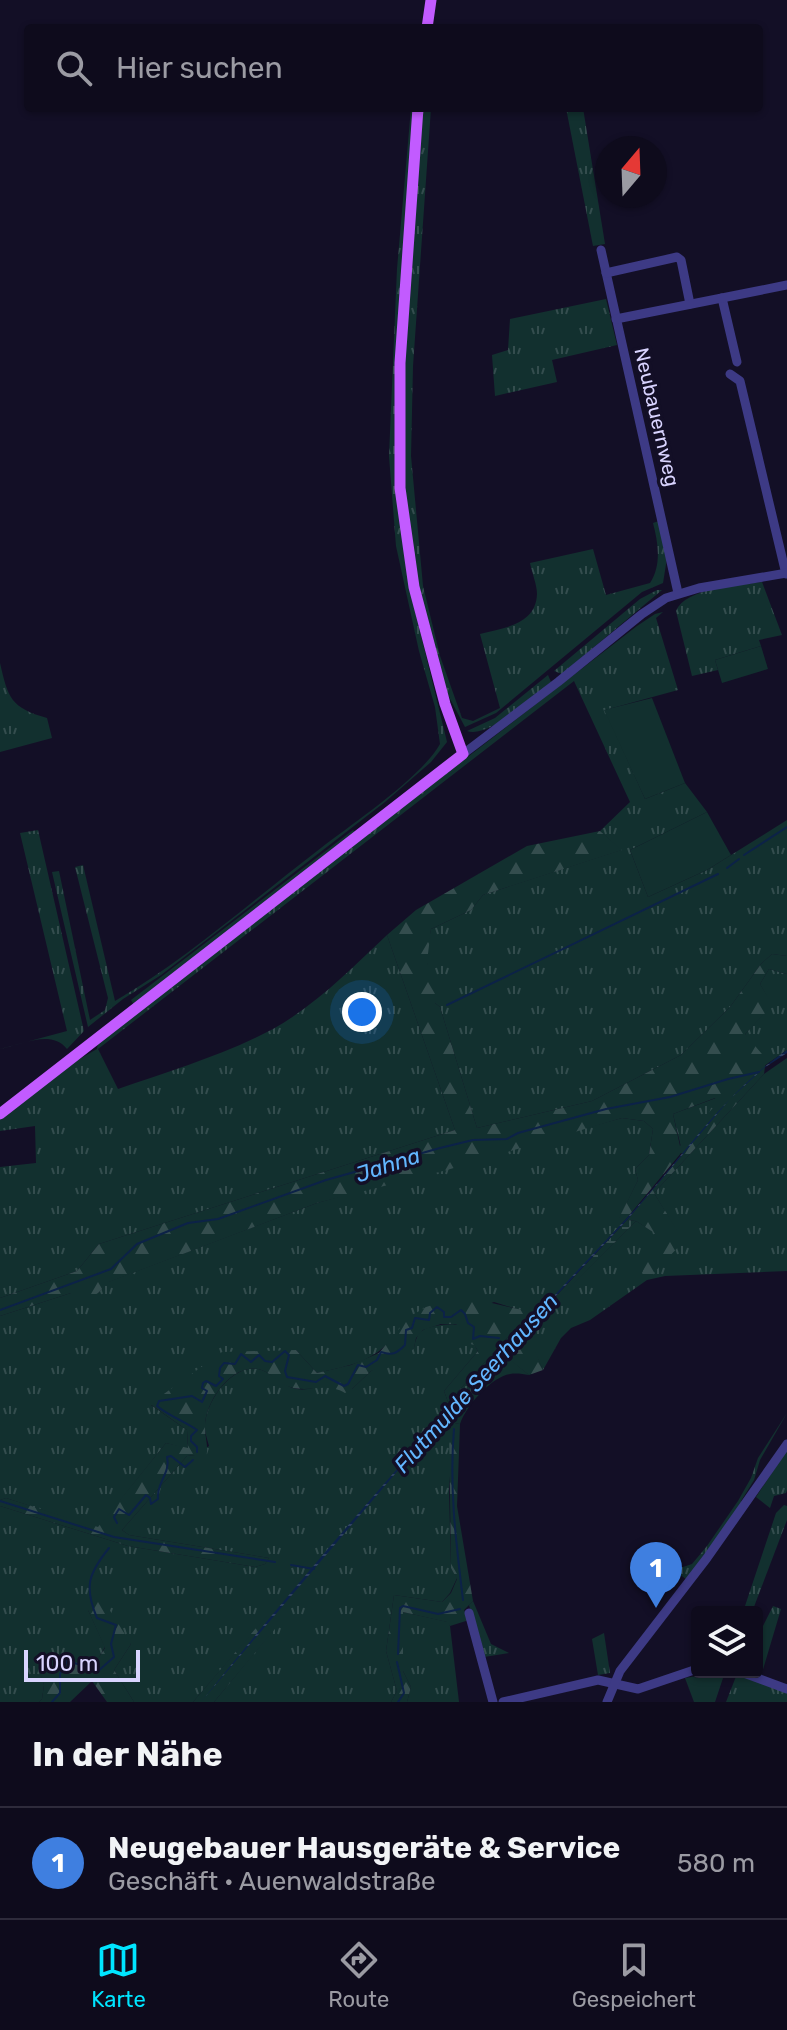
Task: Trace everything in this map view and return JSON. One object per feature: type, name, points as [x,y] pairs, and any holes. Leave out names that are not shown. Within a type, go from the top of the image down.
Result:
[{"type":"main road","points":[[428,24],[431,0]]},
{"type":"main road","points":[[0,1114],[463,754],[445,704],[414,587],[400,488],[400,363],[418,112]]},
{"type":"street","name":"Neubauernweg","points":[[601,250],[678,593]]},
{"type":"street","points":[[606,273],[677,257],[681,260],[690,304]]},
{"type":"street","points":[[616,319],[787,285]]},
{"type":"street","points":[[722,298],[737,362]]},
{"type":"street","points":[[463,754],[654,605],[678,593],[787,574],[740,381],[730,374]]},
{"type":"street","points":[[607,1702],[627,1663],[746,1505],[787,1444]]},
{"type":"street","points":[[469,1613],[493,1702]]},
{"type":"street","points":[[503,1702],[598,1680],[632,1690],[691,1671]]},
{"type":"street","points":[[757,1678],[787,1689]]},
{"type":"green space","points":[[411,112],[415,112],[396,365],[396,490],[410,590],[447,742],[431,762],[385,802],[161,975],[123,999],[88,1027],[52,872],[59,871],[90,1020],[105,1010],[108,998],[75,867],[83,865],[115,1001],[194,948],[385,799],[418,771],[440,744],[435,707],[396,546],[389,456],[397,269]]},
{"type":"green space","points":[[422,112],[431,112],[413,366],[411,456],[423,586],[440,656],[462,718],[473,721],[500,708],[480,634],[508,627],[525,619],[531,612],[537,594],[530,563],[593,549],[606,595],[650,583],[658,561],[653,523],[659,521],[667,558],[663,583],[642,592],[496,713],[465,727],[448,695],[418,588],[405,488],[405,363]]},
{"type":"green space","points":[[567,112],[584,112],[595,182],[595,208],[599,208],[605,244],[593,246]]},
{"type":"green space","points":[[606,299],[617,345],[552,360],[557,382],[495,396],[492,355],[508,350],[510,319]]},
{"type":"green space","points":[[762,582],[782,635],[759,640],[761,646],[715,660],[718,670],[692,676],[676,611],[681,603],[714,589]]},
{"type":"green space","points":[[662,590],[562,674],[554,671],[640,599]]},
{"type":"green space","points":[[663,612],[656,618],[678,690],[605,710],[645,799],[685,783],[707,812],[630,850],[648,897],[707,870],[787,820],[787,956],[772,954],[761,964],[730,1007],[681,1055],[592,1101],[477,1128],[440,1007],[435,1003],[427,963],[431,929],[471,910],[483,895],[621,850],[600,831],[630,802],[574,681],[98,1049],[118,1089],[216,1055],[273,1029],[304,1009],[387,935],[455,1130],[99,1244],[77,1271],[0,1298],[0,1167],[36,1163],[35,1126],[0,1131],[0,1119],[69,1065],[97,1049],[98,1043],[637,626]]},
{"type":"green space","points":[[761,646],[768,669],[722,683],[715,660]]},
{"type":"green space","points":[[0,663],[13,700],[26,710],[47,718],[52,738],[0,752]]},
{"type":"green space","points":[[548,675],[551,682],[511,715],[487,729],[467,731],[495,718]]},
{"type":"green space","points":[[652,698],[685,783],[645,799],[604,710]]},
{"type":"green space","points":[[707,812],[731,855],[707,870],[648,897],[630,850]]},
{"type":"green space","points":[[38,830],[84,1031],[67,1049],[53,1040],[31,1041],[67,1031],[20,833]]},
{"type":"green space","points":[[353,830],[356,833],[134,1005],[131,1000]]},
{"type":"green space","points":[[600,831],[622,850],[483,895],[471,910],[431,929],[427,962],[438,996],[435,1003],[440,1007],[477,1128],[592,1101],[681,1055],[730,1007],[761,964],[772,954],[787,956],[787,974],[769,969],[760,984],[773,1005],[745,1034],[766,1059],[764,1074],[654,1193],[684,1241],[647,1280],[642,1273],[656,1234],[636,1221],[627,1220],[683,1154],[626,1219],[618,1220],[638,1180],[635,1169],[649,1155],[653,1129],[644,1121],[622,1118],[447,1170],[317,1203],[109,1282],[80,1304],[71,1293],[0,1316],[0,1298],[77,1271],[99,1244],[455,1130],[387,935],[416,910],[527,846]],"holes":[[[715,1098],[718,1102],[680,1146],[673,1114]]]},
{"type":"green space","points":[[769,969],[787,974],[787,1050],[764,1066],[745,1034],[772,1005],[760,984]]},
{"type":"green space","points":[[787,1058],[787,1271],[665,1276],[647,1280],[590,1320],[571,1328],[561,1338],[543,1370],[527,1334],[507,1357],[529,1375],[510,1374],[487,1386],[473,1401],[460,1424],[454,1423],[449,1489],[451,1568],[457,1578],[442,1602],[394,1595],[386,1651],[397,1691],[391,1702],[214,1702],[279,1623],[268,1615],[193,1702],[134,1702],[114,1670],[131,1644],[88,1610],[105,1647],[95,1664],[38,1665],[44,1685],[39,1702],[0,1702],[0,1506],[128,1546],[255,1567],[265,1564],[269,1558],[129,1535],[122,1530],[187,1456],[195,1455],[209,1446],[206,1418],[214,1397],[229,1379],[248,1369],[258,1369],[297,1389],[327,1386],[352,1389],[371,1371],[414,1348],[422,1331],[450,1324],[466,1328],[478,1351],[444,1391],[448,1402],[530,1313],[494,1302],[389,1342],[356,1363],[317,1373],[296,1350],[151,1405],[187,1430],[188,1449],[166,1443],[98,1528],[6,1498],[0,1500],[0,1316],[71,1293],[98,1293],[108,1282],[317,1203],[622,1118],[644,1121],[653,1129],[649,1155],[635,1169],[638,1180],[619,1219],[626,1219],[452,1407],[530,1324],[636,1221],[657,1234],[683,1241],[654,1193],[764,1074]]},
{"type":"green space","points":[[716,1098],[719,1102],[681,1147],[673,1114]]},
{"type":"green space","points":[[627,1220],[636,1221],[532,1326],[530,1324]]},
{"type":"green space","points":[[462,1296],[531,1312],[448,1402],[444,1391],[478,1351],[474,1345],[467,1343],[465,1328],[455,1324],[441,1324],[423,1330],[405,1359],[371,1371],[345,1393],[331,1388],[290,1387],[266,1372],[248,1369],[229,1379],[214,1397],[206,1418],[206,1458],[187,1456],[122,1530],[129,1535],[269,1558],[265,1564],[255,1567],[128,1546],[0,1506],[0,1500],[6,1498],[98,1527],[166,1443],[188,1448],[187,1430],[150,1404],[222,1352],[296,1350],[317,1373],[351,1365],[379,1353],[409,1317],[426,1307]]},
{"type":"green space","points":[[528,1333],[543,1370],[529,1375],[506,1357]]},
{"type":"green space","points":[[787,1413],[760,1460],[742,1504],[686,1579],[652,1555],[677,1569],[692,1564],[738,1501],[758,1458]]},
{"type":"green space","points":[[460,1424],[457,1506],[473,1601],[464,1610],[469,1620],[450,1626],[447,1622],[403,1612],[403,1671],[411,1687],[407,1702],[391,1702],[397,1691],[386,1651],[394,1595],[442,1602],[451,1593],[457,1579],[451,1568],[449,1426]]},
{"type":"green space","points":[[787,1450],[787,1490],[774,1496],[770,1508],[756,1497]]},
{"type":"green space","points":[[784,1505],[787,1506],[787,1520],[754,1606],[745,1606],[776,1513]]},
{"type":"green space","points":[[97,1590],[131,1644],[114,1670],[134,1702],[107,1702],[92,1681],[70,1702],[39,1702],[44,1685],[37,1664],[86,1651],[95,1663],[105,1648],[88,1610],[87,1599]]},
{"type":"green space","points":[[473,1601],[491,1644],[509,1653],[484,1657],[469,1605]]},
{"type":"green space","points":[[773,1606],[781,1609],[763,1669],[763,1626]]},
{"type":"green space","points":[[403,1612],[448,1622],[459,1702],[407,1702],[411,1687],[403,1671]]},
{"type":"green space","points":[[268,1614],[280,1623],[214,1702],[193,1702]]},
{"type":"green space","points":[[604,1633],[610,1673],[598,1675],[592,1639]]},
{"type":"green space","points":[[685,1678],[723,1678],[715,1702],[694,1702]]},
{"type":"green space","points":[[735,1678],[748,1678],[787,1693],[787,1702],[726,1702]]},
{"type":"water","points":[[787,1050],[787,1053],[764,1068],[732,1097],[763,1068]]},
{"type":"water","points":[[728,1101],[627,1220],[458,1400],[645,1198]]},
{"type":"water","points":[[446,1414],[201,1702],[303,1578]]},
{"type":"waterway","points":[[744,855],[787,827]]},
{"type":"waterway","points":[[727,868],[739,859]]},
{"type":"waterway","points":[[447,1005],[718,874]]},
{"type":"waterway","name":"Jahna","points":[[0,1310],[111,1269],[137,1244],[188,1223],[218,1219],[326,1180],[440,1148],[473,1140],[507,1139],[518,1133],[606,1109],[670,1097],[759,1072]]},
{"type":"waterway","name":"Flutmulde Seerhausen","points":[[197,1452],[191,1441],[197,1430],[157,1406],[159,1401],[192,1396],[202,1402],[207,1391],[202,1388],[203,1383],[206,1381],[216,1386],[223,1379],[219,1376],[220,1368],[224,1363],[235,1364],[241,1354],[251,1362],[259,1355],[265,1361],[272,1362],[285,1351],[289,1355],[285,1371],[287,1377],[316,1382],[325,1376],[344,1386],[358,1365],[366,1367],[377,1360],[381,1352],[392,1354],[400,1350],[405,1345],[406,1330],[412,1328],[415,1318],[429,1320],[430,1313],[437,1307],[444,1312],[444,1317],[451,1317],[461,1310],[474,1327],[473,1339],[480,1336],[499,1338]]},
{"type":"waterway","name":"Flutmulde Seerhausen","points":[[454,1429],[453,1494],[463,1600]]},
{"type":"waterway","points":[[117,1523],[114,1517],[119,1509],[129,1515],[146,1495],[151,1504],[158,1499],[167,1457],[171,1456],[185,1467],[193,1460]]},
{"type":"waterway","points":[[0,1501],[114,1537],[275,1562]]},
{"type":"waterway","points":[[52,1702],[60,1693],[60,1674],[67,1661],[97,1672],[114,1657],[111,1644],[116,1625],[97,1618],[90,1598],[93,1573],[109,1548]]},
{"type":"waterway","points":[[291,1565],[314,1569]]},
{"type":"waterway","points":[[398,1654],[400,1608],[403,1606],[438,1614],[460,1609]]},
{"type":"waterway","points":[[397,1662],[404,1693],[398,1702]]},
{"type":"place","name":"Neugebauer Hausgeräte & Service","points":[[656,1608]]}]
